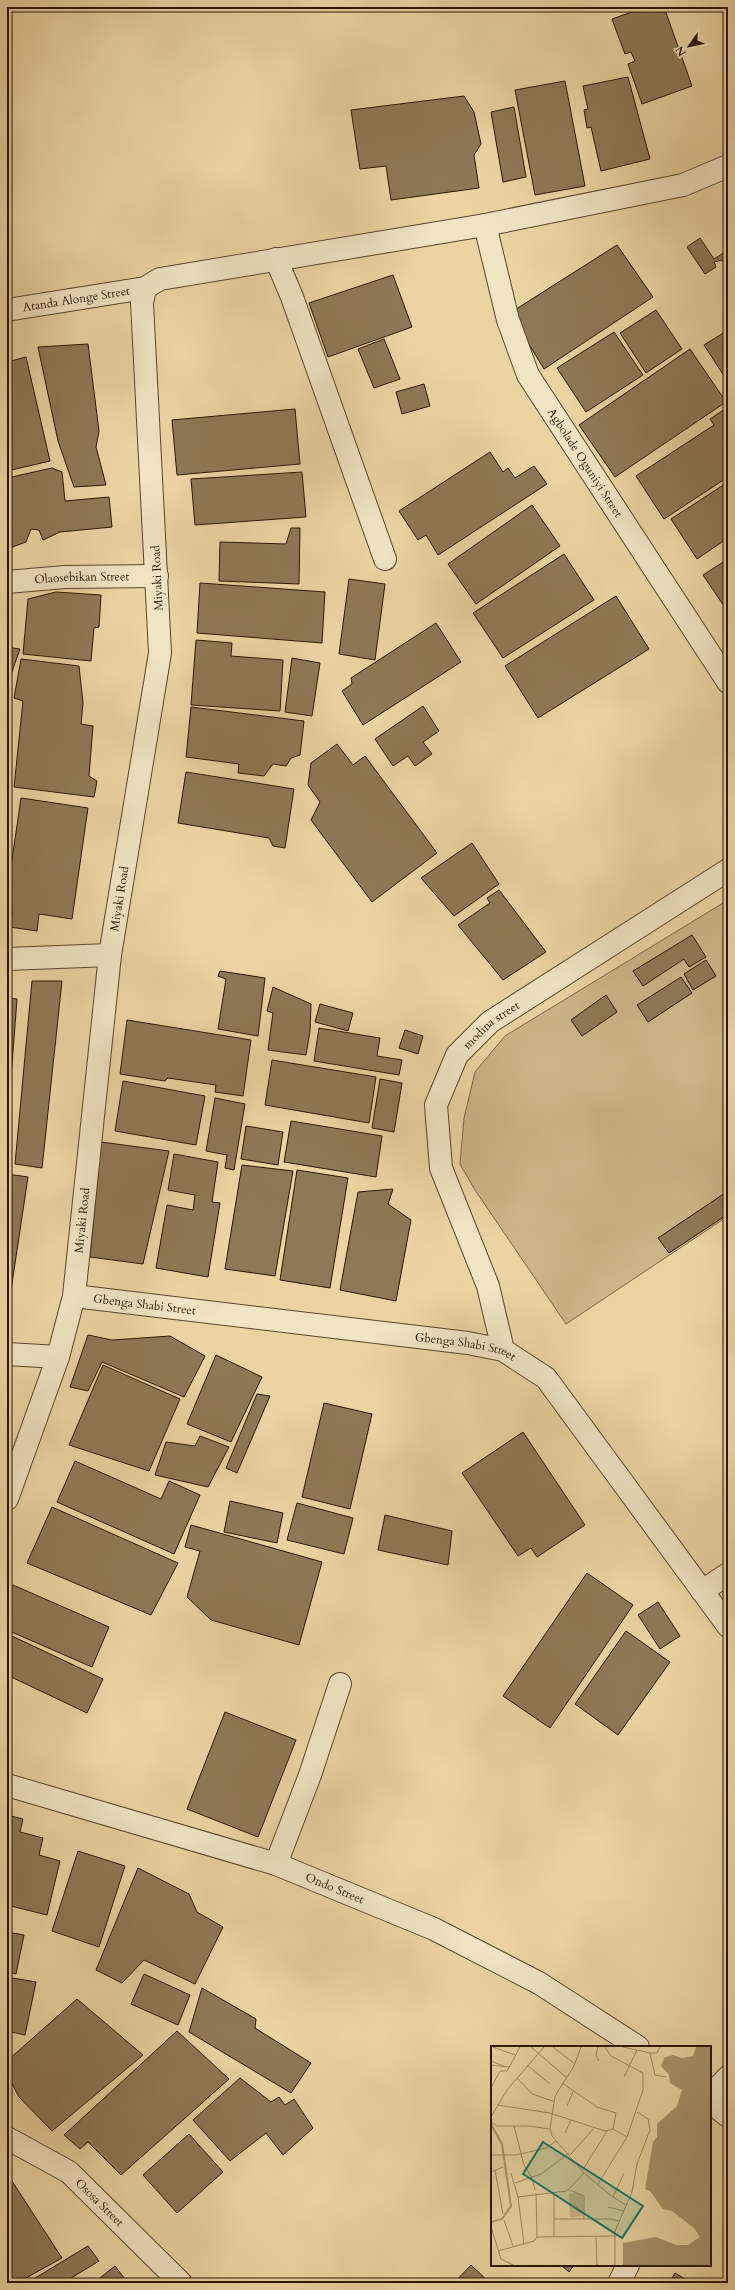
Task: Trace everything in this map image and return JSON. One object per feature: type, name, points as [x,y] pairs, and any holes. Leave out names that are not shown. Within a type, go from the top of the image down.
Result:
[{"type":"street","name":"Atanda Alonge Street","points":[[7,310],[145,288],[160,279],[485,225],[683,185],[728,166]]},
{"type":"street","name":"Agbolade Oguniyi Street","points":[[485,225],[508,320],[528,375],[728,682]]},
{"type":"street","points":[[276,259],[292,297],[384,559]]},
{"type":"street","name":"Miyaki Road","points":[[7,1499],[58,1357],[74,1296],[110,955],[160,653],[158,576],[142,302],[145,288]]},
{"type":"street","name":"Olaosebikan Street","points":[[7,582],[65,576],[158,576]]},
{"type":"street","name":"modina street","points":[[503,1350],[488,1286],[441,1168],[436,1105],[457,1055],[490,1022],[728,870]]},
{"type":"street","points":[[7,959],[110,955]]},
{"type":"street","name":"Gbenga Shabi Street","points":[[74,1296],[468,1343],[503,1350],[546,1378],[728,1626]]},
{"type":"street","points":[[7,1354],[58,1357]]},
{"type":"street","points":[[702,1591],[728,1574]]},
{"type":"street","points":[[276,1864],[310,1775],[340,1684]]},
{"type":"street","name":"Ondo Street","points":[[7,1785],[276,1864],[434,1929],[539,1983],[636,2046]]},
{"type":"street","points":[[711,2095],[728,2077]]},
{"type":"street","points":[[711,2103],[728,2116]]},
{"type":"street","name":"Ososa Street","points":[[7,2138],[69,2172],[181,2283]]},
{"type":"street","points":[[619,2283],[628,2266]]},
{"type":"shaded area","points":[[728,900],[728,1216],[566,1324],[475,1190],[460,1164],[464,1118],[475,1072],[505,1036]]},
{"type":"building","points":[[646,7],[664,7],[692,86],[642,104],[628,64],[635,61],[631,52],[625,54],[612,19]]},
{"type":"building","points":[[628,77],[650,159],[601,171],[591,127],[587,128],[584,110],[588,109],[583,86]]},
{"type":"building","points":[[565,81],[585,186],[535,195],[515,90]]},
{"type":"building","points":[[464,96],[474,112],[481,144],[474,155],[479,188],[391,200],[386,166],[360,169],[351,110]]},
{"type":"building","points":[[514,107],[526,177],[503,182],[491,112]]},
{"type":"building","points":[[700,238],[714,259],[728,250],[728,270],[722,260],[714,262],[716,267],[705,274],[687,247]]},
{"type":"building","points":[[617,245],[653,297],[544,369],[510,313]]},
{"type":"building","points":[[393,275],[412,327],[328,357],[309,303]]},
{"type":"building","points":[[656,310],[682,349],[646,373],[620,333]]},
{"type":"building","points":[[728,330],[728,382],[704,345]]},
{"type":"building","points":[[614,332],[643,375],[586,412],[557,368]]},
{"type":"building","points":[[384,339],[400,379],[374,388],[358,349]]},
{"type":"building","points":[[88,344],[99,431],[96,447],[106,485],[74,487],[58,441],[38,347]]},
{"type":"building","points":[[690,349],[726,402],[615,477],[579,425]]},
{"type":"building","points":[[26,357],[50,461],[7,471],[7,362]]},
{"type":"building","points":[[424,384],[430,406],[402,414],[396,392]]},
{"type":"building","points":[[728,407],[728,477],[664,519],[636,476],[714,425],[710,419]]},
{"type":"building","points":[[295,409],[300,464],[177,475],[172,420]]},
{"type":"building","points":[[490,452],[503,472],[508,468],[515,478],[534,466],[547,484],[438,555],[426,535],[418,540],[399,511]]},
{"type":"building","points":[[52,468],[62,472],[65,501],[109,497],[112,527],[60,532],[43,540],[39,530],[31,529],[26,542],[7,549],[7,478]]},
{"type":"building","points":[[302,472],[306,517],[195,525],[191,479]]},
{"type":"building","points":[[728,482],[728,538],[697,559],[671,519]]},
{"type":"building","points":[[532,505],[560,546],[476,604],[448,564]]},
{"type":"building","points":[[291,528],[300,528],[299,584],[219,581],[220,542],[286,544]]},
{"type":"building","points":[[564,554],[594,600],[503,658],[473,613]]},
{"type":"building","points":[[728,559],[728,612],[703,575]]},
{"type":"building","points":[[349,579],[385,584],[375,660],[339,654]]},
{"type":"building","points":[[200,583],[325,592],[322,643],[197,633]]},
{"type":"building","points":[[56,592],[101,595],[99,627],[94,628],[91,661],[23,654],[28,599]]},
{"type":"building","points":[[616,596],[649,649],[538,718],[505,666]]},
{"type":"building","points":[[436,623],[461,662],[363,725],[342,691],[352,684],[351,678]]},
{"type":"building","points":[[196,640],[232,643],[231,656],[283,660],[280,711],[191,705]]},
{"type":"building","points":[[7,647],[20,649],[7,686]]},
{"type":"building","points":[[292,658],[320,663],[312,716],[285,712]]},
{"type":"building","points":[[21,659],[79,666],[83,703],[81,724],[93,726],[89,776],[97,781],[94,797],[14,787],[23,701],[14,698]]},
{"type":"building","points":[[423,706],[439,731],[423,742],[432,754],[415,766],[408,756],[393,766],[375,739]]},
{"type":"building","points":[[191,707],[304,721],[300,755],[291,758],[286,766],[273,764],[264,776],[238,773],[239,764],[186,757]]},
{"type":"building","points":[[337,744],[353,765],[365,756],[437,853],[372,902],[311,820],[320,802],[308,785],[311,763]]},
{"type":"building","points":[[186,772],[294,789],[285,848],[273,846],[269,838],[178,823]]},
{"type":"building","points":[[21,798],[88,808],[72,919],[39,914],[37,931],[10,927],[12,912],[7,909],[7,894]]},
{"type":"building","points":[[472,843],[499,884],[454,916],[421,878]]},
{"type":"building","points":[[499,890],[546,952],[503,980],[458,925],[490,903],[487,898]]},
{"type":"building","points":[[692,935],[706,957],[689,967],[684,959],[643,986],[633,971]]},
{"type":"building","points":[[706,960],[716,976],[693,990],[684,974]]},
{"type":"building","points":[[220,971],[265,978],[258,1036],[218,1029],[226,979],[218,976]]},
{"type":"building","points":[[681,977],[692,993],[648,1022],[637,1005]]},
{"type":"building","points":[[32,981],[62,981],[42,1168],[15,1164]]},
{"type":"building","points":[[273,987],[311,1004],[310,1031],[306,1055],[268,1050],[273,1013],[267,1011]]},
{"type":"building","points":[[606,995],[617,1012],[582,1036],[571,1020]]},
{"type":"building","points":[[7,998],[17,999],[7,1131]]},
{"type":"building","points":[[320,1004],[353,1013],[348,1031],[315,1022]]},
{"type":"building","points":[[127,1020],[251,1040],[243,1096],[215,1092],[216,1085],[168,1078],[165,1081],[120,1074]]},
{"type":"building","points":[[319,1028],[380,1038],[377,1056],[402,1060],[399,1075],[314,1061]]},
{"type":"building","points":[[405,1030],[423,1036],[418,1054],[399,1048]]},
{"type":"building","points":[[272,1060],[376,1077],[369,1123],[265,1105]]},
{"type":"building","points":[[380,1079],[402,1083],[394,1132],[372,1128]]},
{"type":"building","points":[[123,1081],[205,1096],[196,1145],[115,1131]]},
{"type":"building","points":[[215,1098],[245,1104],[234,1170],[225,1168],[227,1155],[206,1151]]},
{"type":"building","points":[[291,1121],[382,1136],[376,1177],[284,1162]]},
{"type":"building","points":[[246,1126],[283,1132],[278,1165],[241,1159]]},
{"type":"building","points":[[101,1142],[169,1151],[143,1264],[90,1257]]},
{"type":"building","points":[[174,1154],[218,1162],[212,1202],[220,1203],[208,1277],[156,1268],[167,1205],[193,1210],[195,1195],[168,1190]]},
{"type":"building","points":[[242,1165],[293,1171],[275,1276],[225,1269]]},
{"type":"building","points":[[297,1170],[348,1178],[330,1288],[280,1280]]},
{"type":"building","points":[[7,1174],[28,1177],[7,1317]]},
{"type":"building","points":[[393,1189],[388,1204],[411,1220],[396,1301],[340,1290],[358,1192]]},
{"type":"building","points":[[728,1191],[728,1214],[669,1253],[658,1238]]},
{"type":"building","points":[[88,1335],[112,1340],[170,1336],[205,1356],[184,1397],[102,1362],[88,1391],[70,1387]]},
{"type":"building","points":[[216,1355],[262,1377],[231,1442],[187,1424]]},
{"type":"building","points":[[103,1365],[180,1399],[149,1471],[69,1445]]},
{"type":"building","points":[[257,1394],[270,1396],[237,1473],[226,1468]]},
{"type":"building","points":[[324,1403],[372,1414],[350,1509],[302,1497]]},
{"type":"building","points":[[523,1432],[585,1525],[537,1557],[531,1548],[518,1556],[462,1473]]},
{"type":"building","points":[[200,1436],[229,1447],[208,1487],[155,1475],[166,1442],[195,1446]]},
{"type":"building","points":[[75,1461],[161,1499],[169,1481],[200,1495],[174,1554],[57,1502]]},
{"type":"building","points":[[230,1501],[283,1513],[277,1543],[224,1532]]},
{"type":"building","points":[[297,1503],[353,1518],[344,1554],[287,1540]]},
{"type":"building","points":[[52,1507],[178,1563],[151,1615],[27,1563]]},
{"type":"building","points":[[385,1515],[452,1531],[448,1565],[378,1550]]},
{"type":"building","points":[[191,1525],[322,1562],[299,1645],[211,1620],[187,1597],[200,1551],[185,1547]]},
{"type":"building","points":[[587,1573],[633,1605],[550,1728],[503,1696]]},
{"type":"building","points":[[13,1585],[109,1627],[92,1667],[7,1630],[7,1599]]},
{"type":"building","points":[[658,1602],[680,1636],[660,1649],[638,1615]]},
{"type":"building","points":[[626,1631],[670,1662],[618,1735],[575,1704]]},
{"type":"building","points":[[12,1636],[103,1679],[87,1713],[7,1675],[7,1647]]},
{"type":"building","points":[[225,1712],[296,1740],[258,1837],[187,1809]]},
{"type":"building","points":[[7,1815],[23,1819],[20,1832],[43,1838],[39,1855],[60,1861],[47,1915],[7,1905]]},
{"type":"building","points":[[78,1851],[125,1866],[99,1947],[52,1931]]},
{"type":"building","points":[[138,1868],[189,1894],[197,1912],[223,1927],[195,1984],[144,1960],[122,1983],[96,1970]]},
{"type":"building","points":[[7,1932],[24,1935],[16,1974],[7,1972]]},
{"type":"building","points":[[144,1974],[190,1995],[178,2025],[131,2004]]},
{"type":"building","points":[[7,1977],[36,1982],[25,2035],[7,2031]]},
{"type":"building","points":[[202,1988],[256,2019],[255,2028],[311,2063],[291,2093],[189,2032]]},
{"type":"building","points":[[77,1999],[143,2055],[52,2131],[19,2097],[7,2074],[7,2061]]},
{"type":"building","points":[[177,2031],[229,2079],[121,2175],[88,2142],[80,2149],[64,2135]]},
{"type":"building","points":[[240,2078],[271,2102],[279,2097],[285,2105],[294,2099],[313,2128],[283,2155],[266,2133],[230,2161],[193,2120]]},
{"type":"building","points":[[189,2134],[223,2172],[177,2213],[143,2175]]},
{"type":"building","points":[[8,2175],[62,2258],[17,2283],[7,2283]]},
{"type":"building","points":[[88,2246],[99,2261],[63,2283],[27,2283]]},
{"type":"building","points":[[471,2265],[490,2283],[454,2283]]},
{"type":"building","points":[[115,2266],[128,2283],[98,2283],[96,2281]]},
{"type":"building","points":[[562,2266],[573,2266],[569,2272]]},
{"type":"building","points":[[675,2273],[692,2283],[669,2283]]}]
